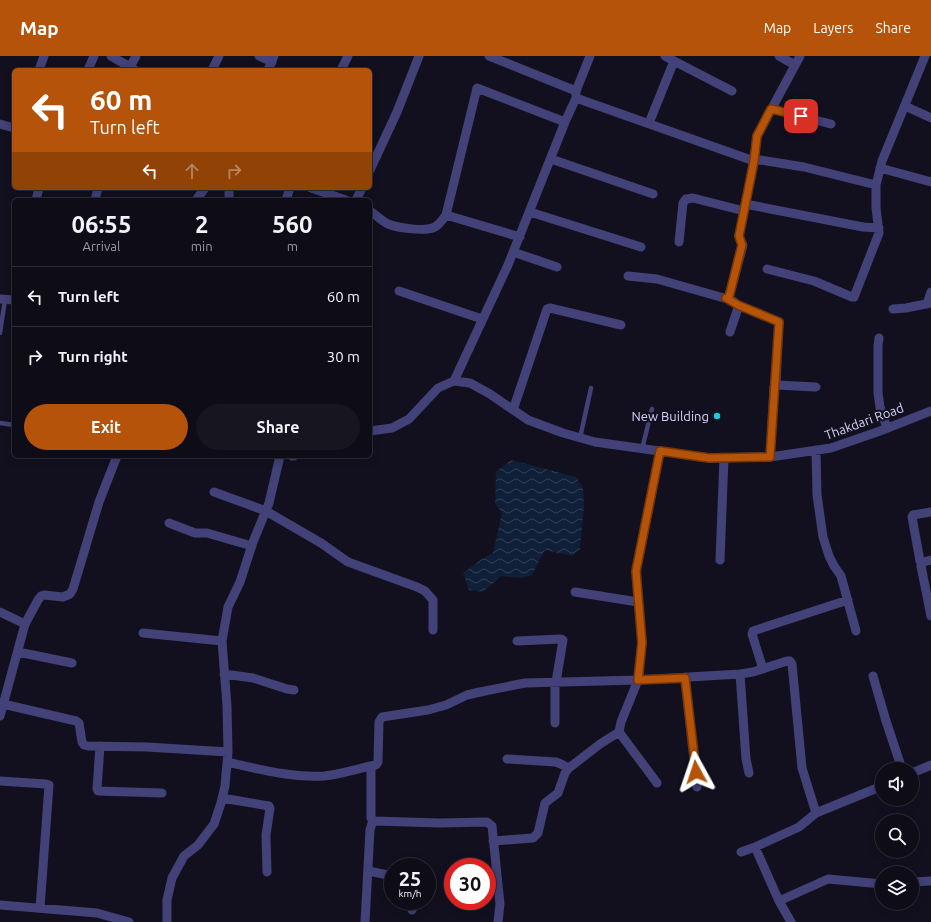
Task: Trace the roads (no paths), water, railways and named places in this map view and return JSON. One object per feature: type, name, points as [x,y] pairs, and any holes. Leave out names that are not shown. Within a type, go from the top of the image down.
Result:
[{"type":"street","points":[[40,68],[44,56]]},
{"type":"street","points":[[89,68],[94,56]]},
{"type":"street","points":[[111,56],[132,68],[136,56]]},
{"type":"street","points":[[213,68],[219,56]]},
{"type":"street","points":[[259,56],[271,63]]},
{"type":"street","points":[[342,68],[348,56]]},
{"type":"street","points":[[372,166],[397,112],[419,56]]},
{"type":"street","points":[[489,56],[576,95],[754,161],[760,160],[804,166],[876,185]]},
{"type":"street","points":[[372,431],[392,428],[409,419],[438,388],[454,381],[514,252],[590,56]]},
{"type":"street","points":[[665,56],[732,91]]},
{"type":"street","points":[[778,56],[795,65]]},
{"type":"street","points":[[726,298],[729,297],[742,245],[739,236],[754,161],[757,136],[800,56]]},
{"type":"street","points":[[767,268],[814,282],[852,298],[879,233],[876,208],[876,185],[880,168],[925,56]]},
{"type":"street","points":[[649,123],[674,61]]},
{"type":"street","points":[[372,213],[387,224],[400,228],[434,228],[441,222],[446,215],[477,88],[565,122]]},
{"type":"street","points":[[905,106],[931,118]]},
{"type":"street","points":[[771,109],[831,124]]},
{"type":"street","points":[[0,124],[12,127]]},
{"type":"street","points":[[551,159],[653,194]]},
{"type":"street","points":[[880,168],[931,182]]},
{"type":"street","points":[[317,190],[340,198]]},
{"type":"street","points":[[679,242],[684,203],[686,199],[693,198],[744,208],[863,227],[879,228]]},
{"type":"street","points":[[530,212],[641,246]]},
{"type":"street","points":[[446,215],[520,237]]},
{"type":"street","points":[[514,252],[557,267]]},
{"type":"street","points":[[628,276],[657,279],[726,298],[738,305],[779,322],[770,457]]},
{"type":"street","points":[[399,291],[482,319]]},
{"type":"street","points":[[893,309],[929,303],[931,292]]},
{"type":"street","points":[[730,332],[738,305]]},
{"type":"street","points":[[513,410],[547,309],[550,308],[621,325]]},
{"type":"street","points":[[879,338],[878,393],[880,407],[887,428]]},
{"type":"street","name":"Thakdari Road","points":[[454,381],[470,383],[490,394],[528,420],[563,433],[594,442],[709,458],[770,457],[831,448],[931,411]]},
{"type":"street","points":[[776,385],[816,387]]},
{"type":"street","points":[[816,450],[817,495],[823,537],[829,556],[841,576],[856,631]]},
{"type":"street","points":[[658,783],[630,748],[620,732],[621,722],[638,680],[642,643],[636,571],[660,451]]},
{"type":"street","points":[[0,716],[25,624],[41,596],[63,597],[70,594],[73,589],[99,502],[116,458]]},
{"type":"street","points":[[167,922],[167,900],[172,878],[184,856],[198,845],[214,824],[222,798],[228,752],[227,706],[222,641],[228,607],[240,582],[269,503],[280,458]]},
{"type":"street","points":[[720,560],[724,458]]},
{"type":"street","points":[[214,492],[266,511],[321,543],[348,562],[425,591],[433,600],[433,630]]},
{"type":"street","points":[[931,512],[913,515],[912,517],[931,616]]},
{"type":"street","points":[[170,523],[195,533],[207,533],[252,546]]},
{"type":"street","points":[[922,564],[931,560]]},
{"type":"street","points":[[575,592],[638,602]]},
{"type":"street","points":[[764,669],[752,634],[753,631],[848,600]]},
{"type":"street","points":[[0,612],[25,624]]},
{"type":"street","points":[[143,633],[222,641]]},
{"type":"street","points":[[517,641],[563,640],[556,682],[555,723]]},
{"type":"street","points":[[18,652],[72,663]]},
{"type":"street","points":[[227,762],[265,771],[309,776],[324,776],[376,765],[379,760],[379,722],[382,717],[428,710],[446,705],[467,695],[525,683],[638,680],[740,674],[753,672],[790,661],[792,664],[802,768],[816,813]]},
{"type":"street","points":[[224,674],[258,679],[294,690]]},
{"type":"street","points":[[740,674],[746,760],[749,773]]},
{"type":"street","points":[[873,676],[900,762]]},
{"type":"street","points":[[685,678],[697,787]]},
{"type":"street","points":[[3,704],[76,721],[79,723],[82,742],[84,745],[228,752]]},
{"type":"street","points":[[493,841],[533,838],[538,833],[545,803],[558,793],[565,773],[569,768],[600,744],[620,732]]},
{"type":"street","points":[[100,746],[98,791],[162,793]]},
{"type":"street","points":[[507,759],[556,762],[569,768]]},
{"type":"street","points":[[919,770],[931,765]]},
{"type":"street","points":[[365,922],[370,830],[373,820],[371,818],[371,766]]},
{"type":"street","points":[[0,781],[49,785],[40,908]]},
{"type":"street","points":[[741,852],[798,827],[816,813],[875,789]]},
{"type":"street","points":[[222,798],[269,806],[270,808],[266,835],[267,872]]},
{"type":"street","points":[[373,820],[440,823],[487,822],[492,826],[500,904],[498,922]]},
{"type":"street","points":[[755,847],[779,901],[791,922]]},
{"type":"street","points":[[368,871],[384,874]]},
{"type":"street","points":[[779,901],[828,879],[875,883]]},
{"type":"street","points":[[919,882],[931,881]]},
{"type":"street","points":[[0,905],[97,913],[129,922]]},
{"type":"lane","points":[[0,334],[6,300]]},
{"type":"lane","points":[[580,438],[591,388]]},
{"type":"lane","points":[[642,449],[652,409]]},
{"type":"lane","points":[[0,423],[12,425]]},
{"type":"water","points":[[511,460],[576,477],[583,488],[584,506],[580,549],[573,556],[545,550],[532,575],[521,578],[501,576],[483,592],[469,590],[463,573],[493,553],[502,513],[495,504],[496,472]]},
{"type":"place","name":"New Building","points":[[717,416]]}]
